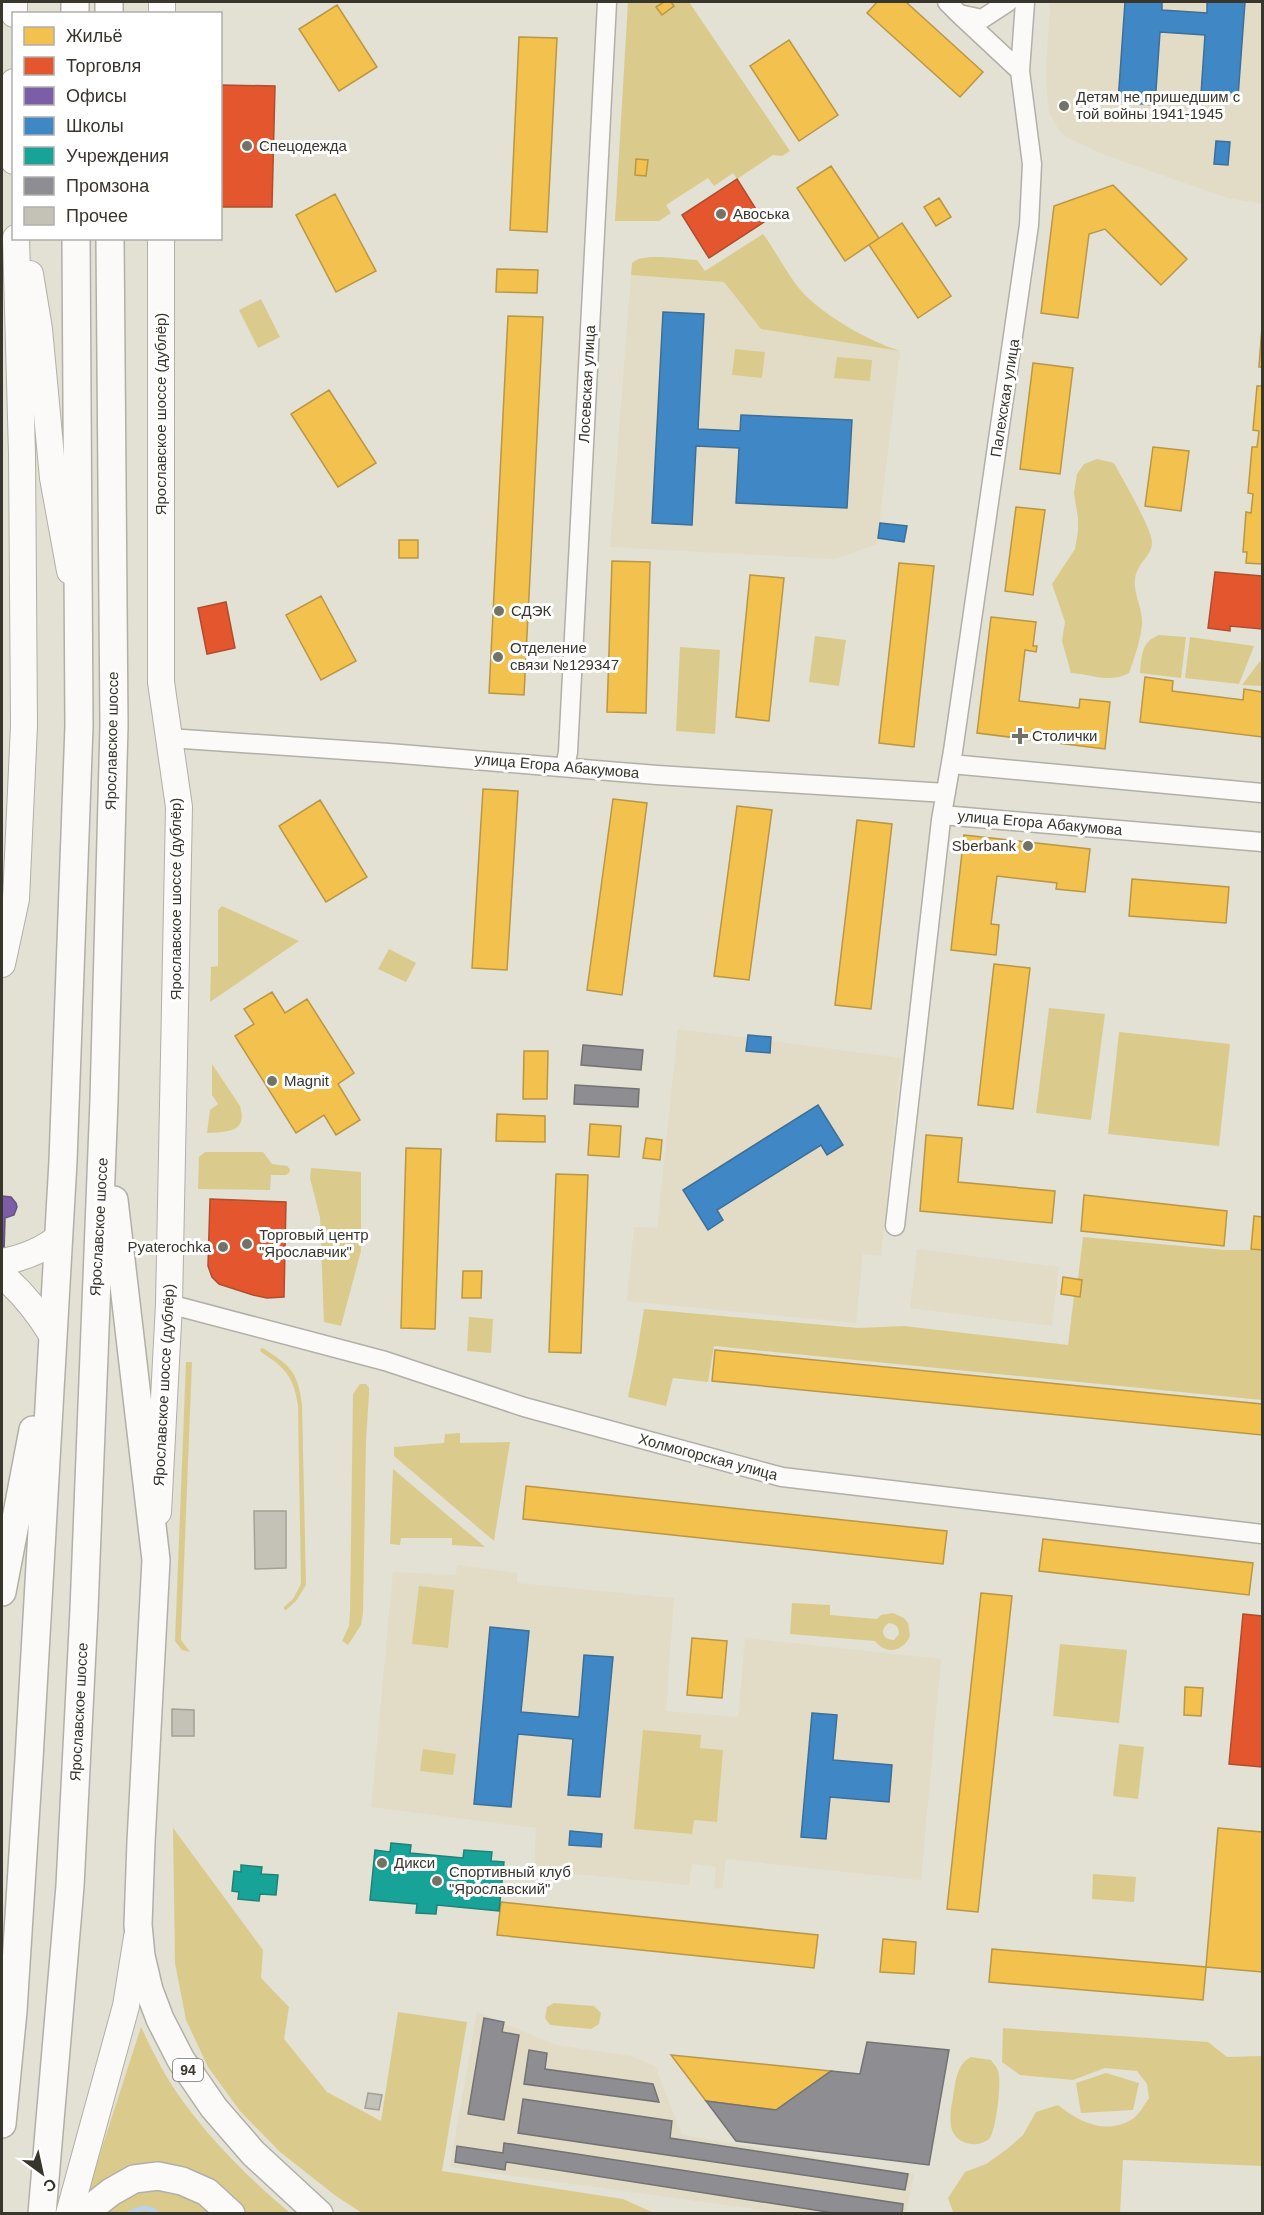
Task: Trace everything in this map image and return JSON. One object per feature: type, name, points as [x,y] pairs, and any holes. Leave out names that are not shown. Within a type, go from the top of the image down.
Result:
[{"type":"main road","points":[[2,2124],[12,2012],[59,1237],[78,738],[76,240]]},
{"type":"main road","name":"Ярославское шоссе","points":[[42,2214],[70,1886],[84,1610],[104,1100],[114,726],[110,240]]},
{"type":"main road","name":"Ярославское шоссе (дублёр)","points":[[104,1100],[119,1254],[156,1560],[138,1925]]},
{"type":"main road","points":[[3,1582],[52,1335]]},
{"type":"main road","name":"94","points":[[138,1925],[141,1956],[149,1990],[160,2019],[181,2060],[214,2108],[253,2153],[319,2214]]},
{"type":"main road","points":[[2,2039],[12,2012]]},
{"type":"main road","points":[[83,2214],[111,2192],[134,2180],[158,2176],[182,2181],[207,2192],[231,2214]]},
{"type":"main road","name":"94","points":[[290,2186],[330,2214]]},
{"type":"street","name":"Лосевская улица","points":[[565,767],[568,753],[607,2]]},
{"type":"street","points":[[953,8],[982,19],[1008,2]]},
{"type":"street","name":"Палехская улица","points":[[942,815],[1029,225],[1032,164],[1020,71],[1025,2]]},
{"type":"street","points":[[953,8],[1020,71]]},
{"type":"street","points":[[2,964],[16,898],[24,726],[22,453],[16,240]]},
{"type":"street","points":[[25,240],[39,330],[53,478],[78,614]]},
{"type":"street","name":"Ярославское шоссе (дублёр)","points":[[156,1560],[169,1304],[179,807],[161,682],[162,240]]},
{"type":"street","name":"улица Егора Абакумова","points":[[169,738],[657,775],[946,793]]},
{"type":"street","points":[[951,764],[1263,793]]},
{"type":"street","name":"улица Егора Абакумова","points":[[894,1226],[942,815],[1263,842]]},
{"type":"street","points":[[2,1262],[35,1253],[59,1237]]},
{"type":"street","points":[[2,1275],[18,1289],[40,1315],[52,1335]]},
{"type":"street","name":"Холмогорская улица","points":[[169,1304],[385,1361],[524,1407],[782,1477],[1263,1534]]},
{"type":"street","name":"Ярославское шоссе (дублёр)","points":[[69,2214],[126,2006],[138,1925]]},
{"type":"shaded area","points":[[628,2],[689,2],[790,151],[782,156],[773,155],[737,179],[733,173],[714,186],[708,178],[666,205],[671,213],[659,221],[615,221]]},
{"type":"shaded area","points":[[1050,2],[1262,2],[1262,204],[1228,198],[1107,156],[1066,137],[1058,129],[1049,112],[1046,72]]},
{"type":"shaded area","points":[[763,234],[793,281],[814,304],[849,328],[900,351],[761,329],[724,282],[631,275],[632,263],[653,257],[697,260],[705,271]]},
{"type":"shaded area","points":[[631,275],[724,282],[761,329],[900,351],[877,544],[835,559],[610,547]]},
{"type":"shaded area","points":[[261,299],[280,337],[258,348],[239,310]]},
{"type":"shaded area","points":[[735,349],[765,352],[762,378],[732,375]]},
{"type":"shaded area","points":[[837,357],[872,360],[870,381],[834,378]]},
{"type":"shaded area","points":[[1097,459],[1114,463],[1142,515],[1152,542],[1150,552],[1138,568],[1135,579],[1135,590],[1142,618],[1137,649],[1129,673],[1114,678],[1071,673],[1062,641],[1065,622],[1052,584],[1075,549],[1078,531],[1074,493],[1077,474],[1084,464]]},
{"type":"shaded area","points":[[1159,635],[1186,637],[1181,678],[1140,673],[1142,655],[1146,645]]},
{"type":"shaded area","points":[[815,636],[846,640],[839,686],[809,682]]},
{"type":"shaded area","points":[[1190,637],[1254,646],[1239,684],[1185,678]]},
{"type":"shaded area","points":[[680,647],[720,650],[715,734],[676,731]]},
{"type":"shaded area","points":[[1260,661],[1262,686],[1242,685]]},
{"type":"shaded area","points":[[222,906],[299,941],[210,1002],[211,967],[218,966],[218,910]]},
{"type":"shaded area","points":[[389,949],[416,963],[406,982],[378,969]]},
{"type":"shaded area","points":[[1049,1008],[1105,1014],[1091,1120],[1036,1113]]},
{"type":"shaded area","points":[[678,1029],[748,1038],[747,1051],[769,1053],[771,1041],[901,1058],[881,1256],[863,1254],[856,1323],[627,1301],[634,1227],[657,1228]]},
{"type":"shaded area","points":[[1119,1032],[1230,1044],[1219,1146],[1108,1134]]},
{"type":"shaded area","points":[[212,1064],[240,1106],[242,1115],[241,1121],[234,1129],[207,1133],[210,1110],[218,1104],[212,1095]]},
{"type":"shaded area","points":[[205,1152],[263,1152],[272,1164],[287,1166],[290,1169],[286,1175],[271,1175],[270,1190],[198,1189],[199,1157]]},
{"type":"shaded area","points":[[311,1168],[361,1172],[361,1251],[341,1326],[324,1322],[320,1217],[310,1178]]},
{"type":"shaded area","points":[[1083,1237],[1225,1250],[1262,1250],[1262,1400],[714,1346],[708,1382],[673,1378],[666,1406],[628,1397],[644,1309],[858,1328],[904,1326],[1068,1345],[1074,1296],[1080,1296],[1082,1280],[1078,1279]]},
{"type":"shaded area","points":[[917,1249],[1059,1267],[1052,1326],[910,1308]]},
{"type":"shaded area","points":[[469,1317],[493,1319],[491,1353],[467,1351]]},
{"type":"shaded area","points":[[263,1348],[291,1370],[298,1384],[302,1404],[306,1585],[296,1601],[286,1610],[284,1607],[293,1599],[301,1584],[298,1405],[287,1373],[261,1352],[260,1349]]},
{"type":"shaded area","points":[[186,1362],[192,1362],[181,1640],[190,1652],[182,1650],[175,1641]]},
{"type":"shaded area","points":[[360,1384],[366,1384],[369,1388],[363,1613],[361,1625],[348,1645],[342,1641],[349,1626],[350,1612],[353,1394]]},
{"type":"shaded area","points":[[460,1433],[460,1443],[510,1442],[494,1541],[394,1456],[394,1447],[444,1443],[445,1434]]},
{"type":"shaded area","points":[[393,1469],[485,1547],[452,1545],[452,1538],[401,1538],[400,1545],[390,1544]]},
{"type":"shaded area","points":[[457,1565],[517,1573],[517,1583],[674,1598],[666,1711],[738,1717],[745,1638],[941,1659],[921,1880],[726,1859],[722,1889],[714,1888],[716,1867],[692,1864],[689,1885],[534,1870],[536,1828],[371,1807],[393,1572],[456,1575]]},
{"type":"shaded area","points":[[419,1586],[454,1590],[448,1648],[412,1644]]},
{"type":"shaded area","points":[[792,1603],[830,1605],[830,1615],[877,1619],[881,1615],[893,1613],[904,1618],[908,1623],[910,1636],[903,1646],[889,1650],[875,1641],[790,1634]],"holes":[[[891,1623],[897,1626],[899,1632],[894,1640],[890,1640],[883,1634],[886,1625]]]},
{"type":"shaded area","points":[[1060,1644],[1127,1650],[1119,1723],[1053,1716]]},
{"type":"shaded area","points":[[643,1730],[701,1735],[700,1748],[723,1750],[717,1822],[694,1820],[692,1834],[634,1829]]},
{"type":"shaded area","points":[[1119,1744],[1144,1747],[1138,1799],[1113,1796]]},
{"type":"shaded area","points":[[423,1749],[456,1754],[453,1775],[420,1771]]},
{"type":"shaded area","points":[[173,1828],[263,1950],[261,1978],[289,2007],[284,2039],[327,2092],[381,2121],[398,2012],[467,2022],[442,2171],[623,2199],[654,2213],[362,2213],[336,2196],[280,2152],[240,2111],[208,2067],[186,2020],[175,1963]]},
{"type":"shaded area","points":[[1093,1874],[1136,1877],[1134,1902],[1092,1899]]},
{"type":"shaded area","points":[[554,2003],[594,2006],[601,2013],[599,2024],[591,2029],[550,2025],[545,2018],[547,2007]]},
{"type":"shaded area","points":[[477,2012],[556,2045],[630,2056],[655,2066],[682,2135],[914,2174],[906,2213],[792,2214],[450,2167]]},
{"type":"shaded area","points":[[141,2027],[176,2091],[206,2131],[233,2160],[290,2213],[246,2213],[191,2173],[86,2197]]},
{"type":"shaded area","points":[[1003,2028],[1208,2042],[1227,2057],[1262,2056],[1262,2166],[1123,2160],[1120,2213],[953,2212],[948,2198],[965,2172],[986,2164],[1006,2150],[1023,2135],[1036,2112],[1058,2105],[1083,2121],[1112,2126],[1134,2118],[1149,2098],[1147,2084],[1137,2071],[1105,2068],[1073,2080],[1020,2075],[1002,2062]]},
{"type":"shaded area","points":[[971,2057],[991,2060],[999,2076],[998,2106],[992,2135],[983,2143],[976,2144],[964,2142],[958,2138],[951,2127],[950,2120],[958,2074],[962,2064]]},
{"type":"shaded area","points":[[1106,2073],[1139,2083],[1133,2110],[1081,2113],[1076,2083]]},
{"type":"shaded area","points":[[134,2188],[178,2189],[218,2214],[99,2214]]},
{"type":"building: Жильё","points":[[664,2],[671,2],[674,6],[662,15],[656,7]]},
{"type":"building: Жильё","points":[[877,2],[906,2],[983,72],[960,97],[867,13]]},
{"type":"building: Жильё","points":[[337,5],[377,67],[339,91],[299,29]]},
{"type":"building: Жильё","points":[[519,37],[557,38],[547,232],[510,230]]},
{"type":"building: Жильё","points":[[789,40],[838,115],[799,141],[750,66]]},
{"type":"building: Жильё","points":[[636,159],[648,160],[646,176],[635,175]]},
{"type":"building: Жильё","points":[[831,166],[879,238],[845,261],[797,188]]},
{"type":"building: Жильё","points":[[1113,185],[1187,259],[1161,285],[1105,229],[1089,234],[1078,318],[1041,313],[1054,206]]},
{"type":"building: Жильё","points":[[335,194],[376,271],[336,292],[296,215]]},
{"type":"building: Жильё","points":[[939,198],[951,217],[936,226],[924,207]]},
{"type":"building: Жильё","points":[[902,223],[951,296],[918,318],[869,245]]},
{"type":"building: Жильё","points":[[497,269],[538,270],[537,293],[496,292]]},
{"type":"building: Жильё","points":[[508,316],[543,317],[524,695],[489,693]]},
{"type":"building: Жильё","points":[[1262,327],[1262,367],[1259,367]]},
{"type":"building: Жильё","points":[[1033,363],[1073,368],[1060,474],[1020,469]]},
{"type":"building: Жильё","points":[[1257,386],[1262,386],[1262,564],[1246,563],[1247,552],[1243,552],[1246,512],[1251,513],[1253,494],[1248,493],[1252,447],[1257,447],[1259,431],[1253,430]]},
{"type":"building: Жильё","points":[[329,390],[376,463],[338,487],[291,414]]},
{"type":"building: Жильё","points":[[1153,447],[1189,451],[1181,511],[1145,506]]},
{"type":"building: Жильё","points":[[1016,507],[1045,510],[1033,595],[1005,591]]},
{"type":"building: Жильё","points":[[399,540],[418,540],[418,558],[399,558]]},
{"type":"building: Жильё","points":[[612,561],[650,562],[646,713],[607,712]]},
{"type":"building: Жильё","points":[[899,563],[934,566],[914,747],[879,743]]},
{"type":"building: Жильё","points":[[750,575],[784,578],[769,721],[736,717]]},
{"type":"building: Жильё","points":[[321,596],[356,661],[321,680],[286,615]]},
{"type":"building: Жильё","points":[[991,617],[1036,622],[1033,646],[1037,646],[1036,652],[1025,650],[1019,701],[1079,708],[1080,699],[1110,702],[1105,749],[977,733]]},
{"type":"building: Жильё","points":[[1145,677],[1173,681],[1172,691],[1243,700],[1244,689],[1262,692],[1262,737],[1140,722]]},
{"type":"building: Жильё","points":[[483,789],[518,791],[507,970],[472,968]]},
{"type":"building: Жильё","points":[[613,799],[647,803],[622,995],[587,990]]},
{"type":"building: Жильё","points":[[320,800],[367,877],[326,902],[279,826]]},
{"type":"building: Жильё","points":[[737,806],[772,810],[749,980],[714,976]]},
{"type":"building: Жильё","points":[[857,820],[892,824],[871,1009],[835,1005]]},
{"type":"building: Жильё","points":[[964,835],[1090,849],[1085,892],[1056,889],[1057,883],[997,876],[991,924],[999,925],[996,955],[951,950]]},
{"type":"building: Жильё","points":[[1132,879],[1229,887],[1226,923],[1129,916]]},
{"type":"building: Жильё","points":[[994,964],[1030,968],[1013,1109],[978,1105]]},
{"type":"building: Жильё","points":[[272,992],[285,1013],[307,999],[354,1073],[338,1084],[360,1120],[336,1135],[324,1115],[296,1133],[235,1036],[254,1024],[244,1009]]},
{"type":"building: Жильё","points":[[524,1051],[548,1051],[547,1099],[523,1099]]},
{"type":"building: Жильё","points":[[497,1114],[545,1116],[545,1142],[496,1141]]},
{"type":"building: Жильё","points":[[590,1124],[621,1126],[619,1157],[588,1155]]},
{"type":"building: Жильё","points":[[926,1135],[962,1138],[958,1182],[1055,1191],[1052,1223],[920,1211]]},
{"type":"building: Жильё","points":[[646,1138],[662,1140],[660,1160],[643,1158]]},
{"type":"building: Жильё","points":[[406,1148],[441,1149],[435,1329],[401,1328]]},
{"type":"building: Жильё","points":[[556,1174],[588,1175],[581,1353],[549,1352]]},
{"type":"building: Жильё","points":[[1084,1195],[1227,1211],[1224,1246],[1081,1231]]},
{"type":"building: Жильё","points":[[1254,1216],[1262,1217],[1262,1250],[1251,1249]]},
{"type":"building: Жильё","points":[[463,1271],[482,1271],[481,1298],[462,1298]]},
{"type":"building: Жильё","points":[[1063,1277],[1082,1280],[1080,1297],[1061,1294]]},
{"type":"building: Жильё","points":[[715,1350],[1262,1404],[1262,1435],[712,1381]]},
{"type":"building: Жильё","points":[[526,1486],[947,1531],[943,1564],[523,1519]]},
{"type":"building: Жильё","points":[[1043,1539],[1253,1563],[1249,1595],[1039,1571]]},
{"type":"building: Жильё","points":[[981,1593],[1012,1596],[978,1912],[947,1909]]},
{"type":"building: Жильё","points":[[692,1638],[727,1641],[722,1698],[687,1695]]},
{"type":"building: Жильё","points":[[1185,1687],[1203,1688],[1201,1716],[1184,1715]]},
{"type":"building: Жильё","points":[[1218,1828],[1262,1832],[1262,1972],[1206,1967]]},
{"type":"building: Жильё","points":[[501,1902],[818,1935],[814,1968],[497,1935]]},
{"type":"building: Жильё","points":[[883,1939],[916,1942],[914,1974],[880,1972]]},
{"type":"building: Жильё","points":[[992,1949],[1206,1967],[1203,2000],[989,1982]]},
{"type":"building: Жильё","points":[[671,2055],[831,2071],[776,2110],[706,2101]]},
{"type":"building: Торговля","name":"Спецодежда","points":[[222,85],[275,86],[272,207],[222,207]]},
{"type":"building: Торговля","points":[[737,179],[764,222],[709,258],[682,215]]},
{"type":"building: Торговля","points":[[1215,572],[1262,576],[1262,629],[1230,626],[1230,631],[1208,628]]},
{"type":"building: Торговля","points":[[226,602],[235,648],[207,654],[198,608]]},
{"type":"building: Торговля","name":"Торговый центр \"Ярославчик\"","points":[[210,1199],[286,1202],[284,1297],[267,1298],[253,1295],[219,1284],[212,1277],[208,1266]]},
{"type":"building: Торговля","points":[[1243,1614],[1262,1616],[1262,1767],[1229,1764]]},
{"type":"building: Офисы","points":[[2,1196],[11,1197],[17,1207],[14,1215],[5,1218],[4,1252],[2,1252]]},
{"type":"building: Школы","points":[[1125,2],[1162,2],[1162,10],[1207,13],[1207,2],[1245,2],[1238,97],[1201,94],[1205,35],[1160,32],[1155,105],[1118,102]]},
{"type":"building: Школы","points":[[1216,141],[1230,142],[1228,165],[1214,164]]},
{"type":"building: Школы","points":[[663,312],[704,314],[698,429],[740,431],[741,415],[852,420],[847,508],[736,503],[739,448],[696,446],[692,525],[652,523]]},
{"type":"building: Школы","points":[[880,523],[907,526],[904,542],[878,538]]},
{"type":"building: Школы","points":[[748,1035],[771,1037],[770,1053],[746,1051]]},
{"type":"building: Школы","points":[[818,1105],[843,1145],[827,1155],[821,1145],[717,1210],[723,1220],[708,1230],[683,1190]]},
{"type":"building: Школы","points":[[490,1627],[529,1631],[521,1712],[579,1717],[584,1655],[613,1657],[600,1797],[568,1795],[573,1739],[518,1734],[511,1807],[474,1804]]},
{"type":"building: Школы","points":[[812,1713],[837,1715],[833,1760],[892,1765],[889,1802],[830,1797],[826,1839],[801,1837]]},
{"type":"building: Школы","points":[[570,1831],[602,1834],[601,1847],[569,1845]]},
{"type":"building: Учреждения","name":"Спортивный клуб \"Ярославский\"","points":[[391,1843],[411,1845],[410,1853],[463,1858],[464,1850],[492,1852],[491,1861],[504,1862],[499,1911],[437,1905],[436,1914],[416,1913],[417,1904],[370,1900],[375,1850],[390,1852]]},
{"type":"building: Учреждения","points":[[241,1865],[262,1867],[261,1874],[278,1875],[276,1895],[260,1894],[259,1901],[238,1899],[239,1892],[232,1891],[234,1871],[241,1872]]},
{"type":"building: Промзона","points":[[583,1045],[643,1050],[641,1070],[581,1065]]},
{"type":"building: Промзона","points":[[575,1085],[639,1089],[638,1107],[574,1104]]},
{"type":"building: Промзона","points":[[484,2018],[504,2022],[502,2032],[519,2035],[504,2120],[468,2114]]},
{"type":"building: Промзона","points":[[867,2042],[949,2050],[929,2165],[736,2141],[706,2101],[776,2110],[831,2071],[860,2074]]},
{"type":"building: Промзона","points":[[529,2050],[547,2053],[545,2069],[653,2084],[659,2102],[524,2084]]},
{"type":"building: Промзона","points":[[523,2099],[672,2121],[670,2138],[908,2174],[905,2190],[518,2133]]},
{"type":"building: Промзона","points":[[504,2143],[903,2204],[902,2214],[840,2214],[506,2162],[505,2170],[455,2162],[457,2146],[503,2153]]},
{"type":"building: Прочее","points":[[254,1511],[286,1511],[286,1568],[255,1569]]},
{"type":"building: Прочее","points":[[172,1709],[194,1710],[194,1736],[172,1736]]},
{"type":"building: Прочее","points":[[368,2093],[382,2095],[379,2110],[365,2108]]},
{"type":"waterway","points":[[128,2214],[143,2208],[158,2214]]},
{"type":"place","name":"Детям не пришедшим с той войны 1941-1945","points":[[1064,106]]},
{"type":"place","name":"Спецодежда","points":[[247,146]]},
{"type":"place","name":"Авоська","points":[[721,214]]},
{"type":"place","name":"СДЭК","points":[[499,611]]},
{"type":"place","name":"Отделение связи №129347","points":[[498,657]]},
{"type":"place","name":"Столички","points":[[1020,736]]},
{"type":"place","name":"Sberbank","points":[[1028,846]]},
{"type":"place","name":"Magnit","points":[[272,1081]]},
{"type":"place","name":"Торговый центр \"Ярославчик\"","points":[[247,1244]]},
{"type":"place","name":"Pyaterochka","points":[[223,1247]]},
{"type":"place","name":"Дикси","points":[[382,1863]]},
{"type":"place","name":"Спортивный клуб \"Ярославский\"","points":[[437,1881]]}]
